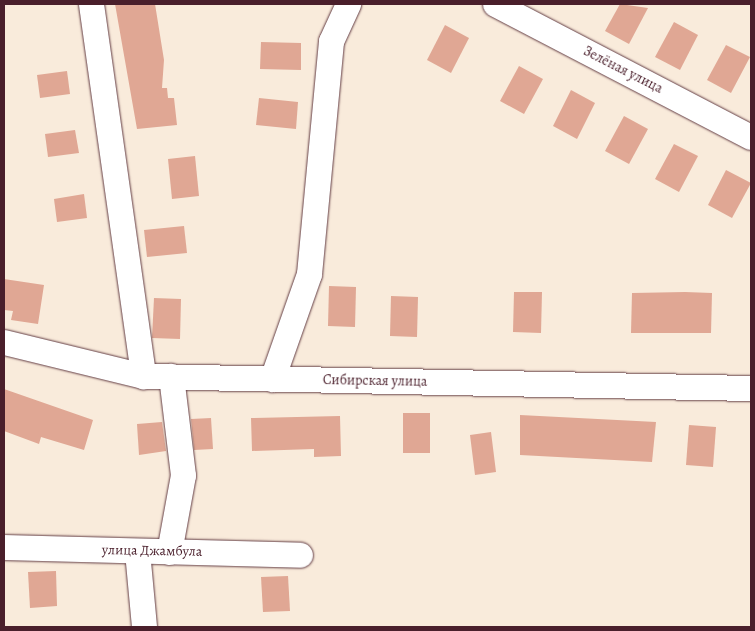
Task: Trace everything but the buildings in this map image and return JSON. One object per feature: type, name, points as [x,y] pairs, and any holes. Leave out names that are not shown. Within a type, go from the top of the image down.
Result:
[{"type":"street","points":[[91,4],[143,376]]},
{"type":"street","points":[[272,379],[309,274],[331,41],[348,4]]},
{"type":"street","name":"Зелёная улица","points":[[495,4],[751,137]]},
{"type":"street","name":"Сибирская улица","points":[[4,342],[143,376],[751,388]]},
{"type":"street","points":[[169,552],[183,475],[171,376]]},
{"type":"street","name":"улица Джамбула","points":[[4,548],[300,555]]},
{"type":"street","points":[[137,551],[144,627]]}]
